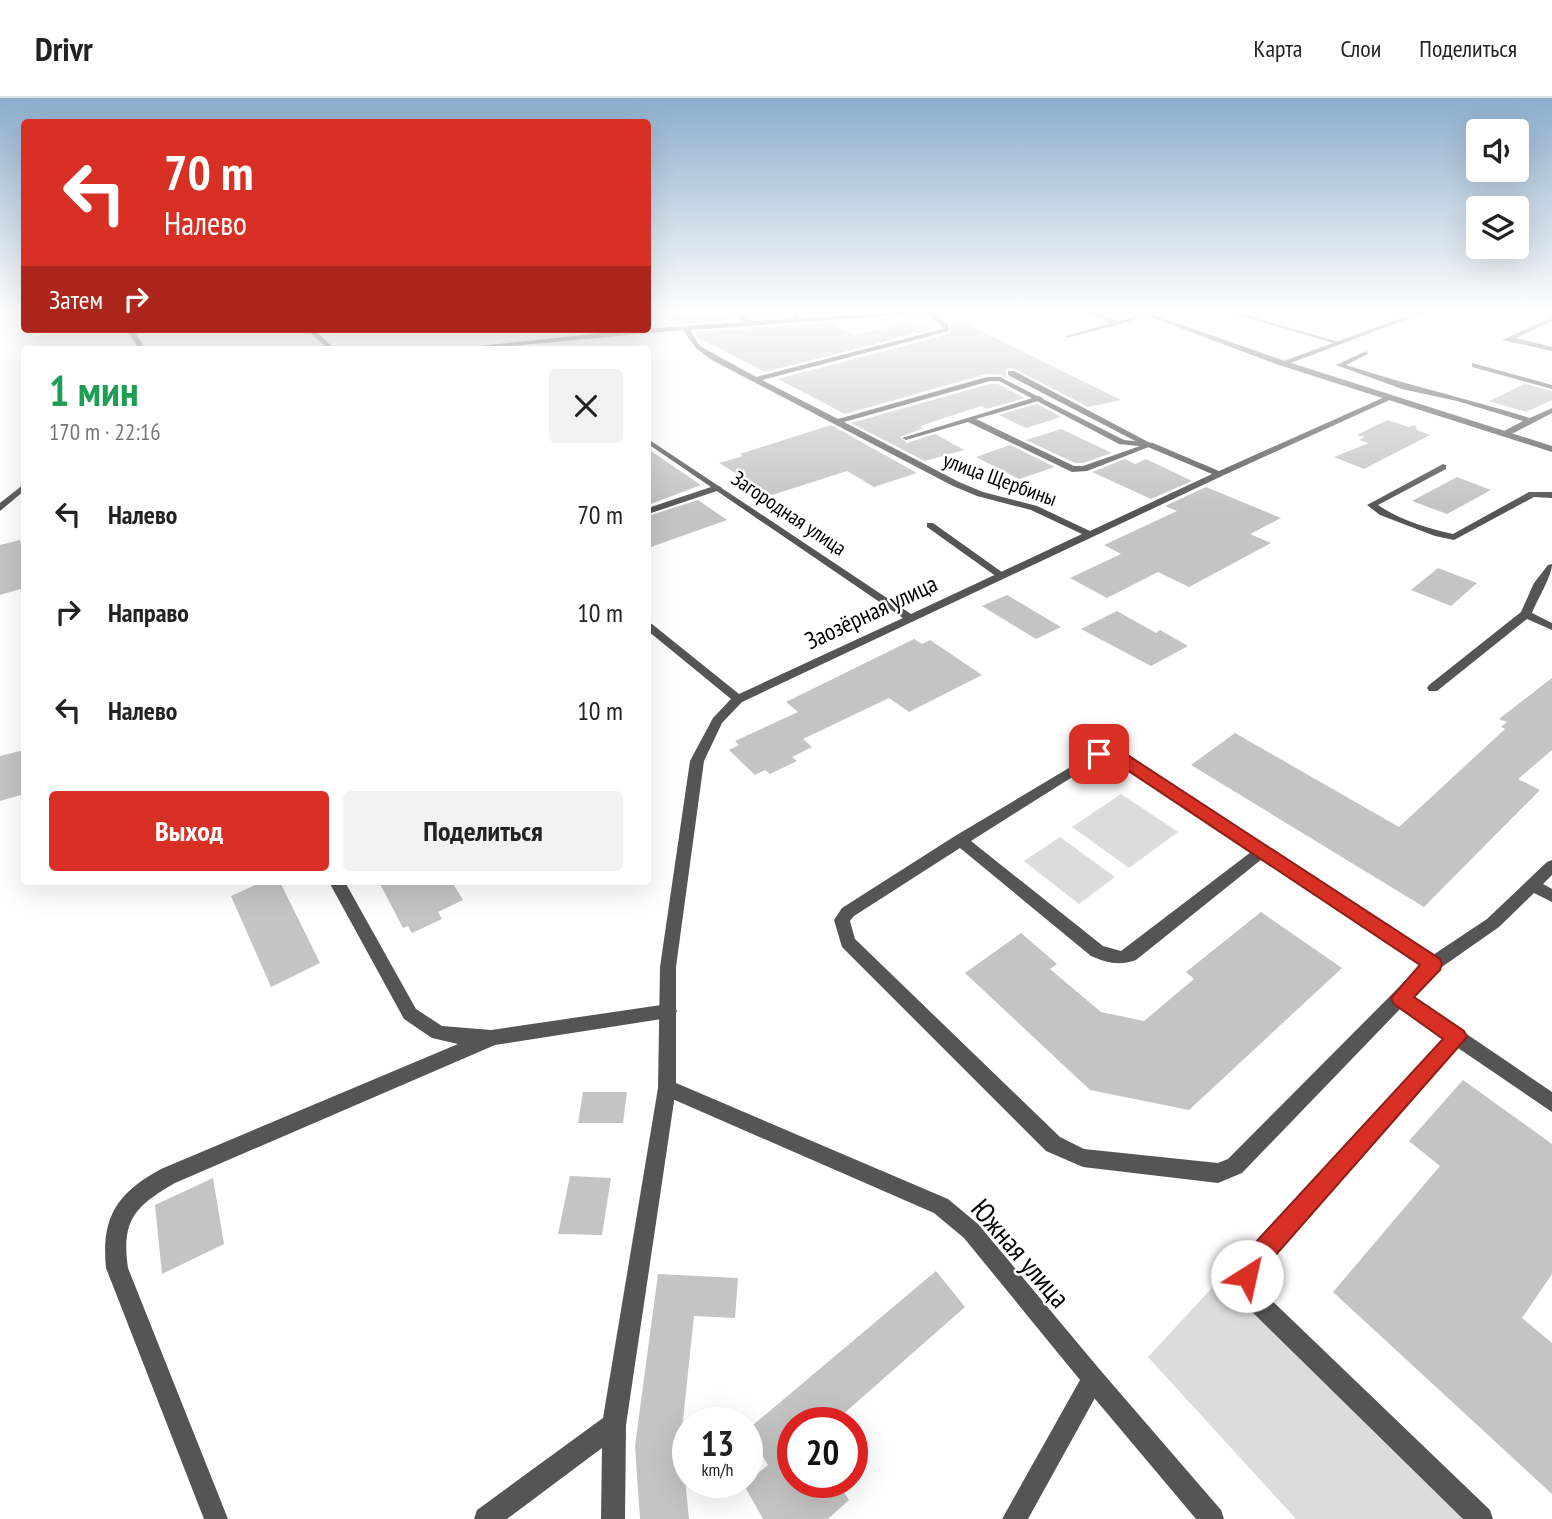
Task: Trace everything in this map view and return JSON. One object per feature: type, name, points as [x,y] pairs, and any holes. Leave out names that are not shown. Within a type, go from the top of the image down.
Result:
[{"type":"street","name":"улица Щербины","points":[[750,376],[956,484],[980,494],[1034,508],[1089,534]]},
{"type":"street","points":[[755,379],[766,376]]},
{"type":"street","points":[[1017,376],[1150,445],[1219,474]]},
{"type":"street","points":[[1323,376],[1552,449]]},
{"type":"street","points":[[1373,376],[1531,421]]},
{"type":"street","points":[[1515,376],[1552,387]]},
{"type":"street","points":[[836,422],[990,379],[1005,380],[1122,442],[1150,445]]},
{"type":"street","points":[[906,438],[1039,398]]},
{"type":"street","name":"Заозёрная улица","points":[[613,1519],[614,1426],[667,1088],[668,967],[697,761],[717,720],[738,699],[909,617],[1390,398]]},
{"type":"street","points":[[1505,434],[1552,410]]},
{"type":"street","points":[[969,419],[1072,469],[1084,469],[1150,445]]},
{"type":"street","name":"Загородная улица","points":[[651,443],[909,617]]},
{"type":"street","points":[[1443,467],[1372,505],[1383,513],[1438,534],[1454,537],[1532,494],[1552,495]]},
{"type":"street","points":[[651,509],[717,488]]},
{"type":"street","points":[[0,508],[21,490]]},
{"type":"street","points":[[930,525],[1001,575]]},
{"type":"street","points":[[1433,688],[1526,614],[1539,583],[1552,567]]},
{"type":"street","points":[[1526,614],[1552,627]]},
{"type":"street","points":[[651,628],[738,699]]},
{"type":"street","points":[[1433,964],[1123,760],[1099,754],[848,912],[842,920],[843,932],[848,942],[1053,1144],[1083,1158],[1218,1172],[1236,1166],[1433,964],[1493,923],[1552,866]]},
{"type":"street","points":[[960,840],[1097,951],[1122,959],[1262,851]]},
{"type":"street","points":[[339,885],[410,1014],[428,1029],[443,1036],[494,1037],[668,1011]]},
{"type":"street","points":[[1533,885],[1552,896]]},
{"type":"street","points":[[1400,998],[1552,1103]]},
{"type":"street","points":[[216,1519],[117,1268],[113,1246],[115,1234],[117,1223],[128,1203],[148,1186],[168,1176],[494,1037]]},
{"type":"street","points":[[1457,1037],[1251,1265],[1247,1276],[1255,1299],[1481,1519]]},
{"type":"street","name":"Южная улица","points":[[667,1088],[941,1206],[971,1231],[1212,1519]]},
{"type":"street","points":[[1014,1519],[1093,1379]]},
{"type":"street","points":[[486,1519],[614,1426]]},
{"type":"shaded area","points":[[1121,794],[1178,832],[1129,868],[1072,827]]},
{"type":"shaded area","points":[[1060,837],[1115,877],[1079,904],[1024,861]]},
{"type":"shaded area","points":[[1221,1278],[1466,1519],[1296,1519],[1148,1357]]},
{"type":"building","points":[[788,376],[978,376],[845,414],[778,379]]},
{"type":"building","points":[[1029,376],[1073,376],[1121,400],[1088,407]]},
{"type":"building","points":[[998,384],[1025,398],[987,409],[981,406],[920,426],[924,428],[900,437],[907,443],[935,434],[964,450],[925,461],[851,423]]},
{"type":"building","points":[[1525,384],[1552,391],[1552,400],[1526,412],[1489,401]]},
{"type":"building","points":[[1037,404],[1061,417],[1026,428],[999,415]]},
{"type":"building","points":[[1387,420],[1409,427],[1415,425],[1417,430],[1430,435],[1364,469],[1334,457],[1369,443],[1359,440],[1365,437],[1357,435]]},
{"type":"building","points":[[831,425],[917,473],[874,487],[847,471],[772,495],[719,463],[743,456],[740,454]]},
{"type":"building","points":[[1061,429],[1112,453],[1075,463],[1026,440]]},
{"type":"building","points":[[1010,445],[1055,467],[1019,479],[976,457]]},
{"type":"building","points":[[651,451],[701,485],[651,504]]},
{"type":"building","points":[[1125,459],[1135,464],[1146,459],[1192,481],[1151,499],[1092,472]]},
{"type":"building","points":[[1457,477],[1491,490],[1447,514],[1412,501]]},
{"type":"building","points":[[1206,487],[1281,518],[1250,534],[1271,543],[1189,587],[1158,572],[1107,598],[1070,578],[1121,554],[1104,545],[1177,511],[1165,506]]},
{"type":"building","points":[[698,500],[727,520],[651,547],[651,515]]},
{"type":"building","points":[[20,540],[21,544],[21,589],[0,595],[0,545]]},
{"type":"building","points":[[1438,568],[1477,583],[1451,606],[1411,590]]},
{"type":"building","points":[[1007,595],[1061,627],[1036,639],[982,606]]},
{"type":"building","points":[[1117,611],[1156,633],[1160,630],[1188,646],[1151,666],[1081,629]]},
{"type":"building","points":[[914,639],[922,644],[930,640],[982,675],[909,712],[889,698],[803,739],[812,747],[792,757],[797,761],[770,774],[765,770],[755,775],[729,750],[739,745],[735,741],[798,712],[786,702]]},
{"type":"building","points":[[1552,678],[1552,750],[1518,779],[1540,790],[1424,907],[1191,765],[1235,733],[1399,827],[1505,729],[1501,727],[1507,722],[1499,719]]},
{"type":"building","points":[[21,751],[21,795],[0,801],[0,756]]},
{"type":"building","points":[[255,885],[281,885],[320,963],[271,987],[231,896]]},
{"type":"building","points":[[381,885],[454,885],[463,900],[438,912],[442,919],[412,933],[408,926],[403,928]]},
{"type":"building","points":[[1261,912],[1342,968],[1189,1110],[1090,1090],[965,973],[1021,933],[1057,964],[1050,969],[1101,1012],[1144,1021],[1194,979],[1186,972]]},
{"type":"building","points":[[1463,1080],[1552,1144],[1552,1274],[1522,1318],[1552,1343],[1552,1494],[1333,1292],[1440,1166],[1409,1141]]},
{"type":"building","points":[[583,1092],[627,1092],[623,1123],[578,1123]]},
{"type":"building","points":[[570,1176],[611,1178],[602,1235],[558,1234]]},
{"type":"building","points":[[213,1178],[224,1244],[162,1274],[155,1205]]},
{"type":"building","points":[[936,1271],[965,1307],[851,1407],[777,1407],[777,1498],[848,1498],[849,1500],[828,1519],[763,1519],[751,1498],[763,1498],[763,1469],[768,1465],[763,1457],[763,1417]]},
{"type":"building","points":[[658,1274],[738,1278],[735,1318],[694,1316],[684,1407],[672,1407],[672,1498],[687,1498],[689,1519],[640,1519],[635,1446]]},
{"type":"route","points":[[1099,754],[1112,755],[1123,760],[1433,964],[1400,998],[1457,1037],[1251,1265],[1247,1276]]}]
